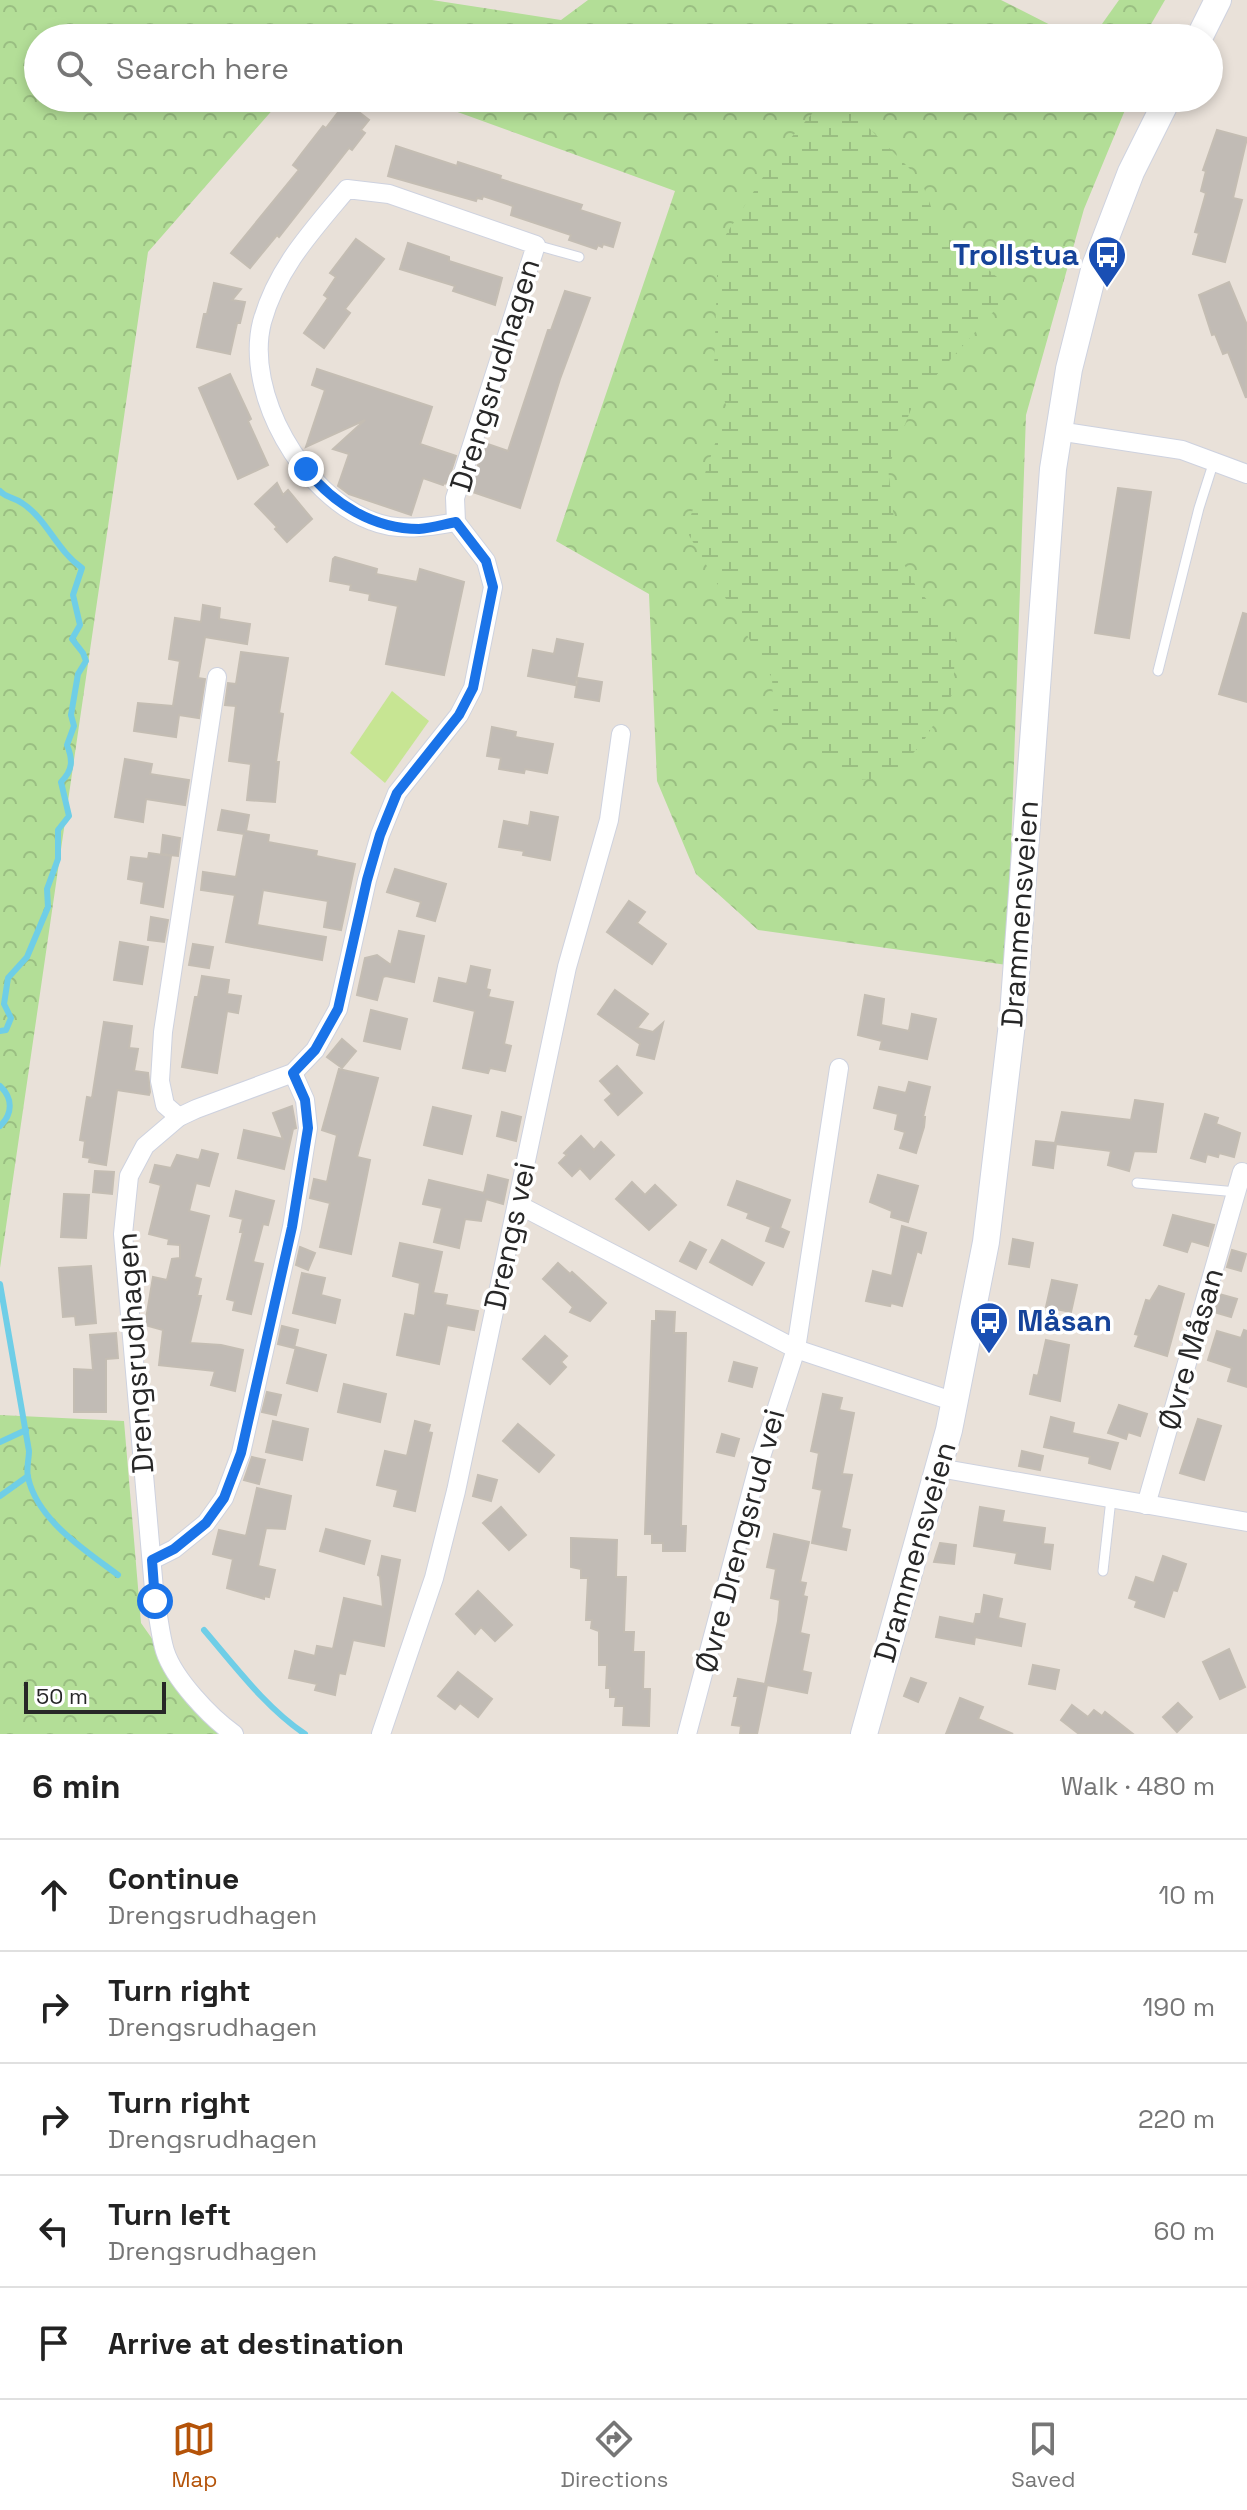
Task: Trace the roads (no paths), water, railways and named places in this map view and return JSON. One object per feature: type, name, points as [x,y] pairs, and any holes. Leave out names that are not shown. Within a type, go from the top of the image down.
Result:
[{"type":"main road","points":[[1206,24],[1218,0]]},
{"type":"main road","name":"Drammensveien","points":[[864,1734],[939,1468],[977,1299],[1005,1105],[1058,431],[1072,354],[1095,266],[1131,172],[1161,112]]},
{"type":"street","name":"Drengsrudhagen","points":[[234,1734],[216,1721],[192,1694],[166,1654],[155,1601],[123,1234],[129,1176],[145,1146],[179,1117],[293,1073],[315,1050],[338,1009],[367,880],[397,793],[459,715],[473,688],[493,587],[486,561],[456,522],[455,498],[536,245],[389,194],[347,189],[277,278],[262,324],[258,367],[265,399],[295,457],[334,499],[372,522],[419,529],[456,522]]},
{"type":"street","points":[[1058,431],[1182,450],[1247,474]]},
{"type":"street","points":[[179,1117],[165,1105],[160,1081],[163,1032],[217,677]]},
{"type":"street","name":"Drengs vei","points":[[381,1734],[434,1578],[456,1491],[567,967],[609,820],[621,734]]},
{"type":"street","name":"Øvre Drengsrud vei","points":[[687,1734],[759,1463],[796,1349],[839,1068]]},
{"type":"street","points":[[152,1560],[174,1549],[206,1523],[224,1498],[241,1453],[292,1227],[308,1128],[305,1100],[293,1073]]},
{"type":"street","name":"Øvre Måsan","points":[[1146,1505],[1242,1172]]},
{"type":"street","points":[[517,1204],[796,1349],[955,1402]]},
{"type":"street","points":[[939,1468],[1247,1522]]},
{"type":"lane","points":[[536,245],[579,257]]},
{"type":"lane","points":[[1158,671],[1214,461]]},
{"type":"lane","points":[[1137,1183],[1237,1192]]},
{"type":"lane","points":[[1103,1571],[1111,1499]]},
{"type":"waterway","points":[[0,491],[31,510],[82,568],[73,595],[80,625],[72,639],[86,661],[78,674],[71,715],[74,726],[67,745],[71,765],[61,782],[69,816],[58,830],[58,859],[47,889],[48,907],[27,957],[8,978],[4,1004],[11,1018],[6,1030],[0,1031]]},
{"type":"waterway","points":[[0,1086],[10,1106],[0,1126]]},
{"type":"waterway","points":[[0,1284],[29,1451],[27,1474],[33,1493],[64,1533],[118,1575]]},
{"type":"waterway","points":[[0,1442],[26,1430]]},
{"type":"waterway","points":[[0,1496],[28,1476]]},
{"type":"waterway","points":[[204,1630],[264,1699],[305,1734]]},
{"type":"place","name":"Trollstua","points":[[1107,289]]},
{"type":"place","name":"Måsan","points":[[989,1355]]}]
